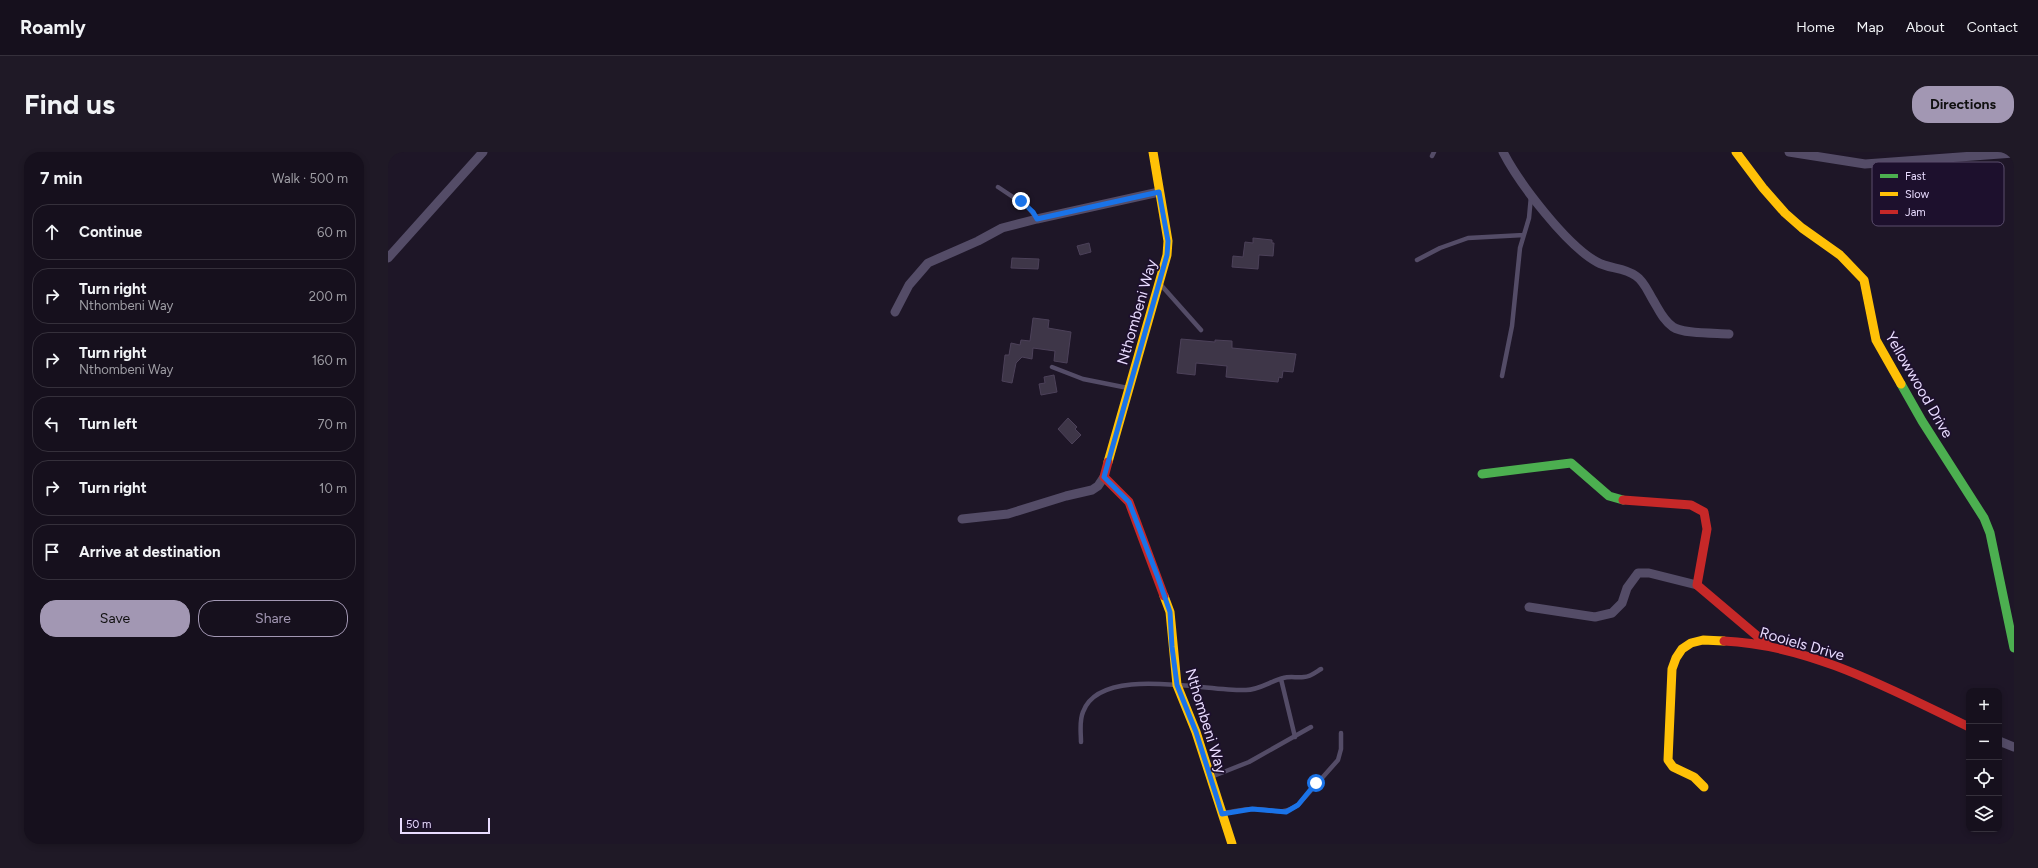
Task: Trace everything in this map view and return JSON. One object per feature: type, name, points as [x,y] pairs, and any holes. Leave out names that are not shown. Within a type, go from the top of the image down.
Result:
[{"type":"street","points":[[388,258],[483,152]]},
{"type":"street","name":"Nthombeni Way","points":[[962,520],[1008,514],[1066,496],[1092,490],[1098,486],[1104,477],[1167,255],[1168,241],[1153,152]]},
{"type":"street","points":[[1503,152],[1513,171],[1531,195],[1583,252],[1607,267],[1624,269],[1637,276],[1643,283],[1663,318],[1674,328],[1729,334]]},
{"type":"street","name":"Yellowwood Drive","points":[[1736,152],[1780,210],[1795,223],[1832,248],[1860,274],[1864,280],[1876,340],[1922,421],[1984,518],[1990,533],[2014,648]]},
{"type":"street","points":[[1789,152],[1865,164],[1872,163]]},
{"type":"street","points":[[1892,162],[2014,153]]},
{"type":"street","points":[[895,312],[909,285],[928,263],[1008,226],[1159,192]]},
{"type":"street","points":[[1482,474],[1571,463],[1609,496],[1624,501],[1692,505],[1704,512],[1707,530],[1697,584]]},
{"type":"street","name":"Nthombeni Way","points":[[1104,477],[1129,502],[1170,612],[1172,647],[1177,685],[1196,732],[1232,844]]},
{"type":"street","points":[[1529,607],[1595,617],[1612,613],[1622,602],[1627,588],[1638,574],[1649,573],[1697,584],[1769,646]]},
{"type":"street","name":"Rooiels Drive","points":[[1704,787],[1694,777],[1673,767],[1668,760],[1672,669],[1676,655],[1690,643],[1703,640],[1769,646],[1853,673],[1966,726]]},
{"type":"street","points":[[2002,742],[2014,747]]},
{"type":"lane","points":[[998,188],[1028,207],[1037,219]]},
{"type":"lane","points":[[1502,376],[1512,326],[1520,248],[1530,213],[1531,195]]},
{"type":"lane","points":[[1417,260],[1446,246],[1468,238],[1524,235]]},
{"type":"lane","points":[[1160,284],[1201,330]]},
{"type":"lane","points":[[1052,367],[1083,379],[1130,388]]},
{"type":"lane","points":[[1081,742],[1082,712],[1091,700],[1106,690],[1138,684],[1246,690],[1281,678],[1308,677],[1321,669]]},
{"type":"lane","points":[[1281,678],[1295,737]]},
{"type":"lane","points":[[1210,778],[1249,762],[1311,727]]},
{"type":"lane","points":[[1222,814],[1252,809],[1281,812],[1291,810],[1298,805],[1338,760],[1341,749],[1341,733]]},
{"type":"building","points":[[1253,238],[1272,240],[1272,243],[1274,243],[1273,256],[1259,255],[1258,269],[1232,267],[1233,256],[1243,257],[1245,242],[1253,243]]},
{"type":"building","points":[[1089,243],[1091,252],[1080,255],[1077,246]]},
{"type":"building","points":[[1012,258],[1039,259],[1038,269],[1011,268]]},
{"type":"building","points":[[1033,318],[1049,320],[1048,328],[1071,332],[1067,363],[1054,361],[1055,351],[1033,348],[1032,359],[1022,357],[1016,363],[1012,383],[1002,381],[1005,355],[1009,355],[1011,343],[1020,345],[1021,340],[1030,341]]},
{"type":"building","points":[[1181,339],[1215,342],[1215,340],[1232,341],[1232,348],[1296,354],[1293,372],[1283,371],[1282,378],[1279,377],[1278,382],[1226,377],[1227,366],[1196,363],[1195,375],[1177,373]]},
{"type":"building","points":[[1054,375],[1057,392],[1041,395],[1039,384],[1045,383],[1044,377]]},
{"type":"building","points":[[1068,418],[1077,427],[1075,429],[1081,435],[1072,444],[1058,429]]},
{"type":"traffic: fast","points":[[1901,384],[1922,421],[1984,518],[1990,533],[2014,648]]},
{"type":"traffic: fast","points":[[1482,474],[1571,463],[1609,496],[1623,500]]},
{"type":"traffic: slow","points":[[1108,462],[1167,255],[1168,241],[1153,152]]},
{"type":"traffic: slow","points":[[1736,152],[1763,188],[1785,213],[1802,228],[1840,255],[1864,280],[1876,340],[1901,384]]},
{"type":"traffic: slow","points":[[1164,596],[1170,612],[1177,685],[1196,732],[1232,844]]},
{"type":"traffic: slow","points":[[1704,787],[1694,777],[1673,767],[1668,760],[1672,669],[1676,658],[1682,649],[1691,643],[1703,640],[1724,641]]},
{"type":"traffic: jam","points":[[1108,462],[1104,477],[1129,502],[1164,596]]},
{"type":"traffic: jam","points":[[1623,500],[1691,505],[1704,512],[1707,529],[1697,585],[1769,646]]},
{"type":"traffic: jam","points":[[1724,641],[1756,644],[1819,660],[1881,685],[1966,726]]},
{"type":"route","points":[[1021,201],[1033,212],[1037,219],[1159,192],[1168,241],[1164,273],[1104,477],[1124,496],[1133,509],[1170,612],[1172,647],[1177,685],[1196,732],[1203,761],[1222,814],[1252,809],[1286,812],[1298,805],[1316,783]]}]
